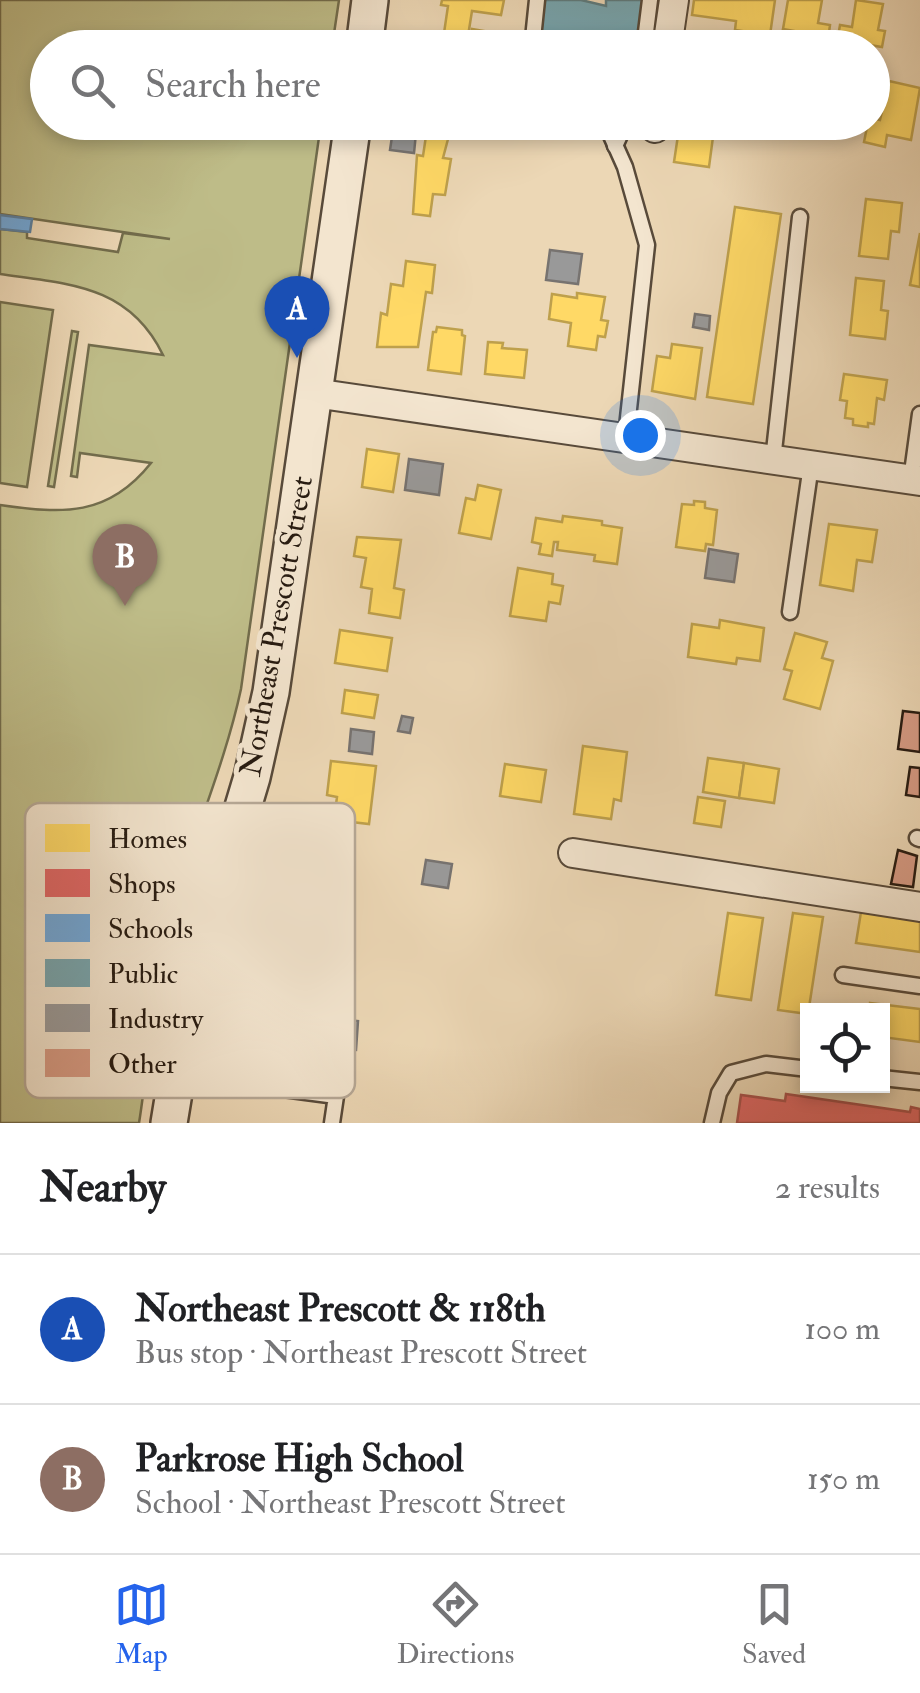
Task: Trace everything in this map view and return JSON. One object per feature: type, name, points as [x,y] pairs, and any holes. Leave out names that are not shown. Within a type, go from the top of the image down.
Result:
[{"type":"street","points":[[366,30],[370,0]]},
{"type":"street","points":[[669,30],[674,0]]},
{"type":"street","name":"Northeast Prescott Street","points":[[242,803],[262,735],[350,140]]},
{"type":"street","points":[[314,393],[916,480]]},
{"type":"street","points":[[573,853],[920,907]]},
{"type":"street","name":"Northeast Prescott Street","points":[[169,1123],[173,1098]]},
{"type":"lane","points":[[534,30],[537,0]]},
{"type":"lane","points":[[646,30],[650,0]]},
{"type":"lane","points":[[613,140],[625,167],[647,245],[626,436]]},
{"type":"lane","points":[[615,146],[618,140]]},
{"type":"lane","points":[[773,460],[800,216]]},
{"type":"lane","points":[[916,480],[920,414]]},
{"type":"lane","points":[[790,612],[811,466]]},
{"type":"lane","points":[[843,976],[920,986]]},
{"type":"lane","points":[[712,1123],[719,1093],[731,1073],[766,1064],[800,1068]]},
{"type":"lane","points":[[890,1079],[920,1082]]},
{"type":"lane","points":[[332,1123],[336,1098]]},
{"type":"shaded area","points":[[0,0],[339,0],[335,30],[30,30],[30,140],[319,140],[241,689],[207,803],[25,803],[25,1098],[142,1098],[139,1123],[0,1123],[0,505],[44,510],[83,508],[118,494],[135,481],[151,463],[80,453],[77,477],[71,476],[89,345],[163,355],[133,314],[115,301],[73,286],[0,274],[0,229],[27,232],[27,238],[118,252],[123,233],[170,239],[0,214]]},
{"type":"shaded area","points":[[0,302],[53,310],[27,487],[0,483]]},
{"type":"shaded area","points":[[72,331],[78,332],[54,487],[48,486]]},
{"type":"building: Homes","points":[[442,0],[504,0],[501,15],[472,11],[469,30],[444,30],[448,6],[441,5]]},
{"type":"building: Homes","points":[[694,0],[775,0],[771,30],[735,30],[736,21],[692,15]]},
{"type":"building: Homes","points":[[788,0],[822,0],[818,23],[830,25],[829,30],[783,29]]},
{"type":"building: Homes","points":[[856,0],[883,4],[878,30],[839,30],[840,25],[852,27]]},
{"type":"building: Homes","points":[[890,81],[920,88],[911,140],[890,136]]},
{"type":"building: Homes","points":[[425,140],[448,140],[443,158],[451,159],[445,195],[433,194],[430,216],[413,214],[417,155],[423,156]]},
{"type":"building: Homes","points":[[677,140],[713,140],[709,167],[674,162]]},
{"type":"building: Homes","points":[[864,140],[886,140],[885,147]]},
{"type":"building: Homes","points":[[866,199],[902,203],[899,232],[891,231],[888,259],[859,256]]},
{"type":"building: Homes","points":[[735,207],[781,214],[753,404],[707,397]]},
{"type":"building: Homes","points":[[920,233],[920,287],[910,285]]},
{"type":"building: Homes","points":[[406,261],[435,265],[432,293],[426,292],[418,347],[377,347],[381,313],[387,315],[391,284],[403,286]]},
{"type":"building: Homes","points":[[856,278],[884,281],[881,310],[888,311],[885,339],[850,335]]},
{"type":"building: Homes","points":[[577,293],[605,297],[601,320],[608,321],[605,337],[598,336],[596,350],[568,346],[571,323],[549,319],[552,294],[577,298]]},
{"type":"building: Homes","points":[[437,327],[462,330],[465,336],[461,374],[428,370]]},
{"type":"building: Homes","points":[[488,342],[503,343],[502,348],[527,350],[524,378],[485,374]]},
{"type":"building: Homes","points":[[672,344],[702,348],[695,399],[652,391],[657,356],[670,358]]},
{"type":"building: Homes","points":[[844,374],[887,380],[884,400],[877,398],[874,424],[853,425],[853,419],[845,418],[847,401],[840,400]]},
{"type":"building: Homes","points":[[367,449],[399,454],[393,492],[362,487]]},
{"type":"building: Homes","points":[[478,485],[501,490],[491,539],[459,533],[466,498],[475,500]]},
{"type":"building: Homes","points":[[694,501],[705,502],[705,508],[717,510],[713,545],[706,544],[705,551],[676,547],[682,504],[694,505]]},
{"type":"building: Homes","points":[[563,516],[622,528],[617,564],[594,561],[595,555],[557,550],[558,542],[554,542],[552,556],[539,554],[541,544],[532,542],[536,518],[562,522]]},
{"type":"building: Homes","points":[[829,524],[877,530],[872,562],[857,560],[853,591],[820,585]]},
{"type":"building: Homes","points":[[357,537],[401,540],[394,588],[404,590],[400,618],[369,613],[372,589],[361,587],[366,558],[354,556]]},
{"type":"building: Homes","points":[[518,568],[553,574],[552,584],[563,586],[560,604],[549,602],[546,621],[510,616]]},
{"type":"building: Homes","points":[[720,620],[764,628],[760,661],[737,658],[736,664],[688,657],[692,624],[719,628]]},
{"type":"building: Homes","points":[[340,630],[392,638],[387,671],[335,663]]},
{"type":"building: Homes","points":[[795,633],[827,642],[822,658],[833,661],[820,709],[784,699],[792,671],[784,669]]},
{"type":"building: Homes","points":[[345,690],[378,695],[374,718],[342,713]]},
{"type":"building: Homes","points":[[583,746],[627,752],[621,801],[614,799],[611,819],[574,814]]},
{"type":"building: Homes","points":[[708,758],[744,763],[739,798],[703,792]]},
{"type":"building: Homes","points":[[331,761],[376,766],[369,824],[355,822],[355,803],[336,803],[337,797],[327,795]]},
{"type":"building: Homes","points":[[744,763],[779,769],[774,803],[739,798]]},
{"type":"building: Homes","points":[[505,764],[546,770],[541,802],[500,796]]},
{"type":"building: Homes","points":[[698,797],[725,801],[721,827],[694,823]]},
{"type":"building: Homes","points":[[861,912],[920,920],[920,952],[856,943]]},
{"type":"building: Homes","points":[[728,913],[763,918],[751,1000],[716,995]]},
{"type":"building: Homes","points":[[793,913],[823,917],[810,1003],[800,1003],[800,1013],[778,1010]]},
{"type":"building: Homes","points":[[890,1005],[920,1009],[920,1042],[890,1038]]},
{"type":"building: Shops","points":[[786,1094],[910,1112],[911,1107],[920,1109],[920,1123],[737,1123],[741,1095],[785,1101]]},
{"type":"building: Schools","points":[[0,215],[32,219],[30,232],[0,229]]},
{"type":"building: Public","points":[[545,0],[581,0],[606,6],[606,0],[644,0],[639,30],[540,30]]},
{"type":"building: Industry","points":[[392,140],[415,140],[414,153],[390,150]]},
{"type":"building: Industry","points":[[550,250],[582,254],[578,284],[546,280]]},
{"type":"building: Industry","points":[[695,314],[710,316],[709,330],[693,327]]},
{"type":"building: Industry","points":[[409,459],[443,464],[439,495],[405,490]]},
{"type":"building: Industry","points":[[709,549],[738,554],[734,582],[705,578]]},
{"type":"building: Industry","points":[[402,716],[413,718],[410,733],[398,731]]},
{"type":"building: Industry","points":[[351,729],[374,732],[372,754],[349,751]]},
{"type":"building: Industry","points":[[426,860],[452,864],[448,888],[422,884]]},
{"type":"building: Other","points":[[903,711],[920,713],[920,752],[898,749]]},
{"type":"building: Other","points":[[910,767],[920,768],[920,797],[906,795]]},
{"type":"building: Other","points":[[898,850],[917,856],[913,887],[891,884]]},
{"type":"place","name":"Northeast Prescott & 118th","points":[[297,358]]},
{"type":"place","name":"Parkrose High School","points":[[125,606]]}]
